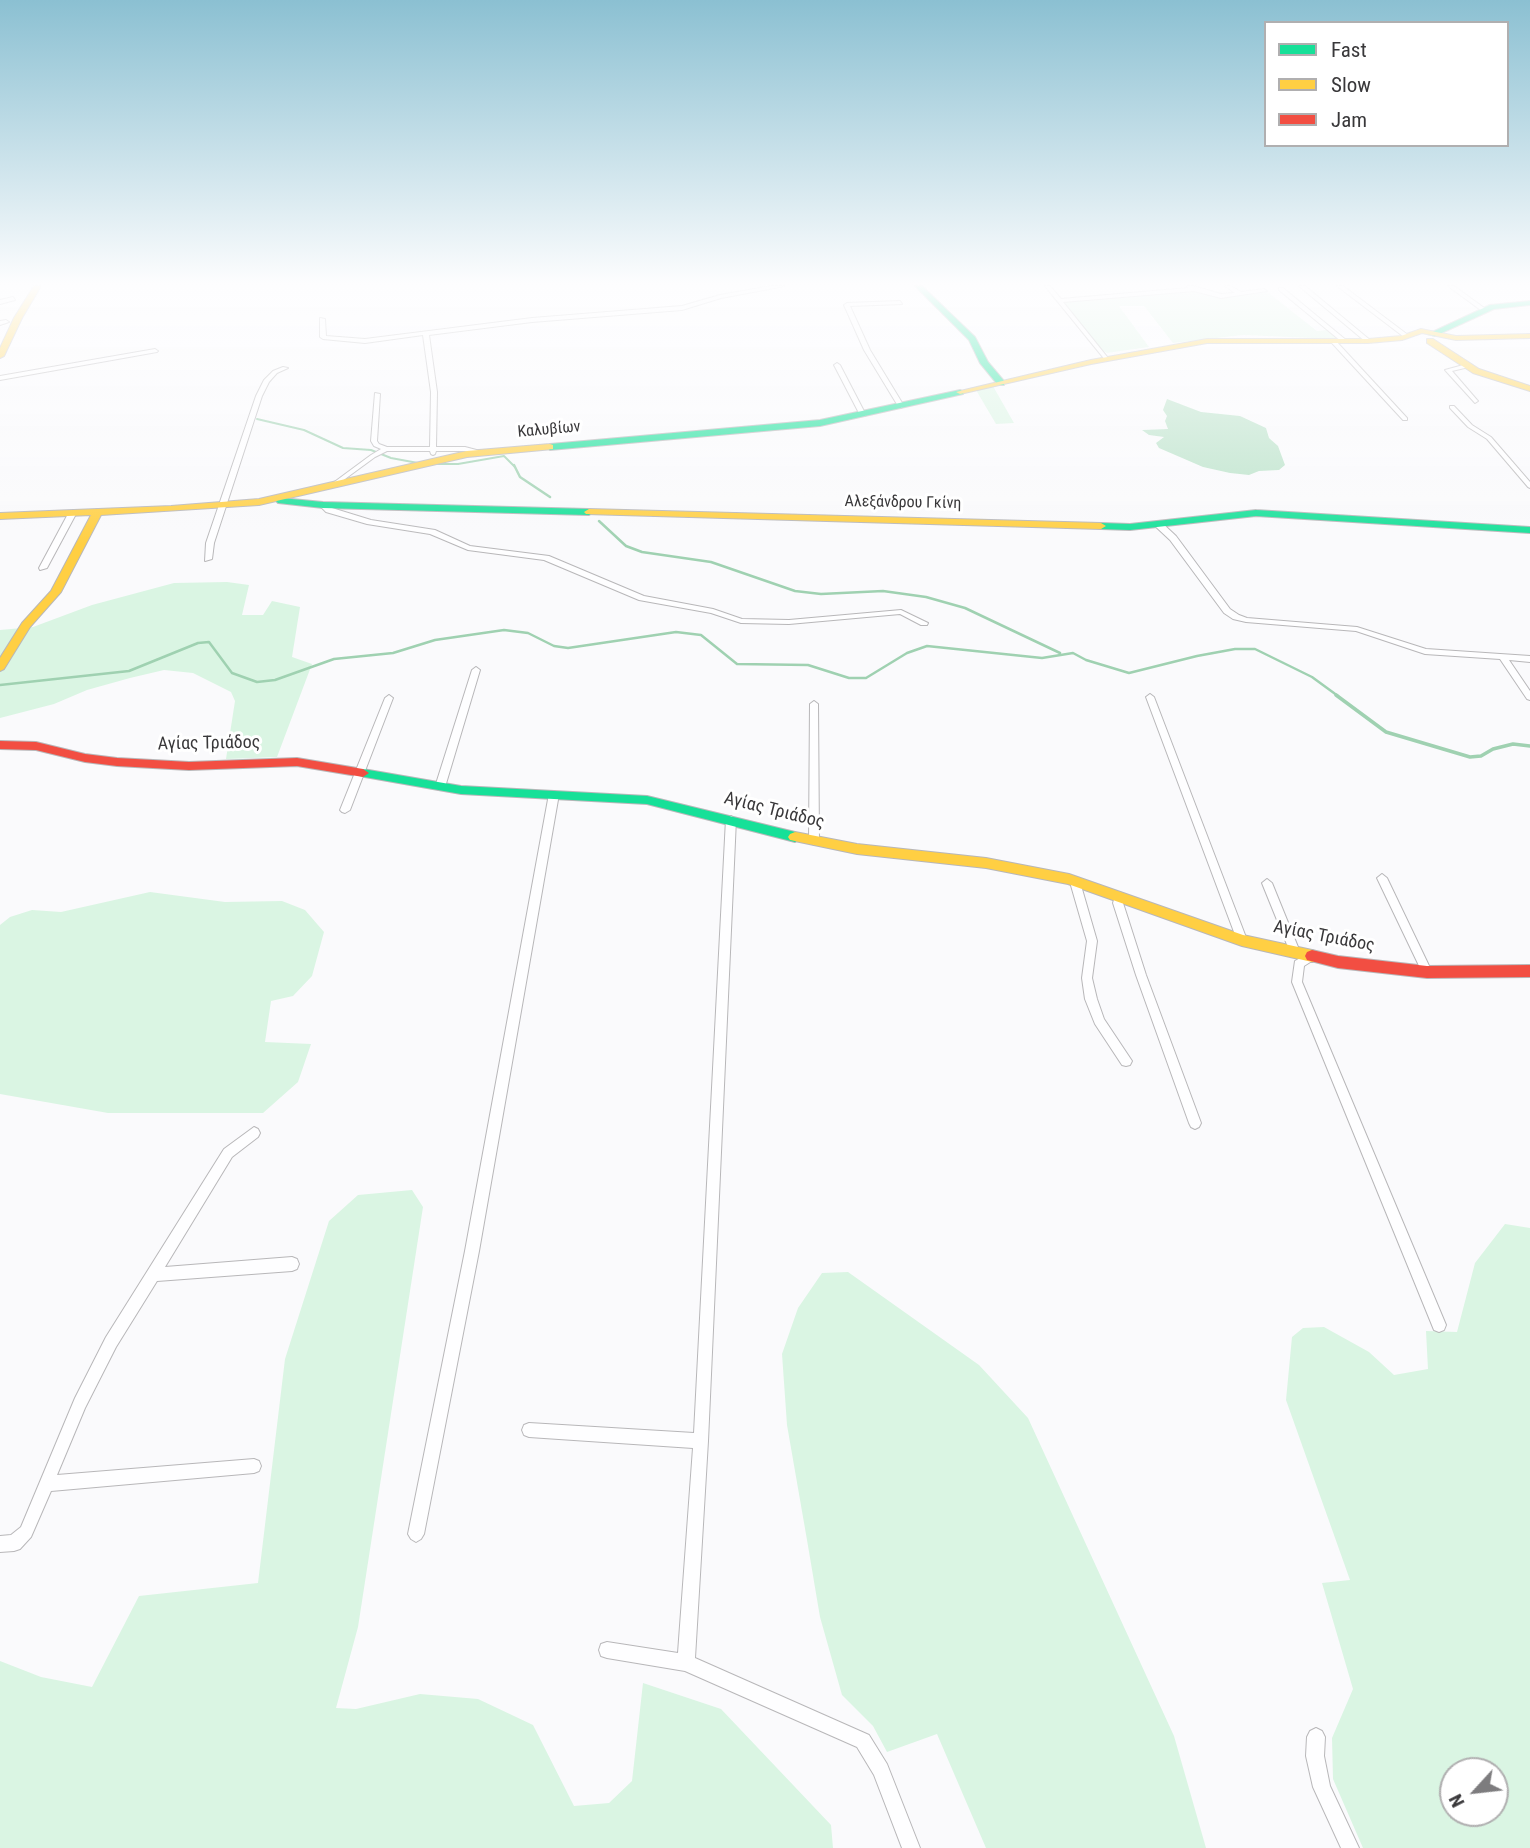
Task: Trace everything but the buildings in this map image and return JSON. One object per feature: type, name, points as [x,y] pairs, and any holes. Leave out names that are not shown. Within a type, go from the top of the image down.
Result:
[{"type":"street","points":[[0,378],[33,372]]},
{"type":"street","points":[[208,559],[210,543],[259,396],[266,381],[275,372]]},
{"type":"street","points":[[377,394],[376,445],[384,450],[428,459],[434,392],[431,372]]},
{"type":"street","points":[[841,372],[863,415]]},
{"type":"street","points":[[881,372],[901,406]]},
{"type":"street","points":[[992,372],[1001,383]]},
{"type":"street","name":"Καλυβίων","points":[[0,516],[97,513],[275,499],[428,459],[481,452],[820,423],[1048,372]]},
{"type":"street","points":[[1365,372],[1405,419]]},
{"type":"street","points":[[1450,372],[1475,401]]},
{"type":"street","points":[[1484,372],[1530,389]]},
{"type":"street","points":[[1452,407],[1501,451],[1530,486]]},
{"type":"street","points":[[332,486],[384,450]]},
{"type":"street","name":"Αλεξάνδρου Γκίνη","points":[[275,499],[323,505],[1130,527],[1259,513],[1530,530]]},
{"type":"street","points":[[323,505],[329,510],[370,522],[432,532],[468,548],[546,558],[642,598],[713,611],[741,621],[789,622],[901,612],[924,623]]},
{"type":"street","points":[[0,667],[26,625],[56,592],[97,513]]},
{"type":"street","points":[[43,568],[72,514]]},
{"type":"street","points":[[1158,524],[1173,538],[1227,611],[1245,621],[1357,629],[1425,651],[1530,659]]},
{"type":"street","points":[[1503,656],[1530,698]]},
{"type":"street","points":[[440,786],[476,670]]},
{"type":"street","points":[[1150,697],[1242,940]]},
{"type":"street","points":[[345,810],[389,698]]},
{"type":"street","points":[[814,704],[814,841]]},
{"type":"street","name":"Αγίας Τριάδος","points":[[0,744],[36,746],[85,758],[117,762],[189,766],[297,762],[491,792],[648,800],[814,841],[857,849],[986,863],[1075,881],[1242,940],[1311,956],[1427,972],[1530,971]]},
{"type":"street","points":[[416,1534],[472,1251],[554,794]]},
{"type":"street","points":[[686,1663],[701,1441],[731,819]]},
{"type":"street","points":[[1382,877],[1427,972]]},
{"type":"street","points":[[1075,881],[1091,941],[1087,978],[1091,999],[1102,1028],[1126,1061]]},
{"type":"street","points":[[1267,883],[1295,952]]},
{"type":"street","points":[[1120,896],[1118,903],[1141,975],[1195,1123]]},
{"type":"street","points":[[1311,956],[1298,964],[1297,982],[1439,1325]]},
{"type":"street","points":[[0,1544],[14,1543],[26,1532],[80,1403],[105,1354],[228,1153],[254,1133]]},
{"type":"street","points":[[155,1274],[292,1264]]},
{"type":"street","points":[[529,1430],[701,1441]]},
{"type":"street","points":[[46,1484],[254,1466]]},
{"type":"street","points":[[607,1650],[686,1663],[863,1741],[881,1770],[911,1848]]},
{"type":"street","points":[[1316,1737],[1315,1756],[1322,1787],[1350,1848]]},
{"type":"green space","points":[[993,386],[1014,423],[996,424],[976,390]]},
{"type":"green space","points":[[1167,399],[1201,412],[1240,416],[1266,428],[1269,438],[1278,446],[1285,465],[1279,470],[1259,471],[1249,475],[1230,473],[1203,467],[1159,448],[1156,443],[1164,437],[1149,435],[1142,430],[1168,429],[1165,421],[1167,416],[1163,410]]},
{"type":"green space","points":[[227,582],[249,585],[242,615],[263,615],[272,601],[300,607],[292,657],[312,664],[277,757],[226,759],[235,701],[231,692],[193,673],[164,670],[87,690],[54,704],[0,718],[0,630],[33,627],[92,605],[174,583]]},
{"type":"green space","points":[[150,892],[225,902],[282,901],[305,910],[324,932],[312,976],[293,996],[271,1001],[265,1042],[311,1044],[298,1082],[263,1113],[108,1113],[0,1094],[0,925],[10,917],[32,910],[61,912]]},
{"type":"green space","points":[[412,1190],[423,1207],[358,1627],[336,1708],[356,1709],[420,1694],[478,1699],[533,1725],[574,1806],[609,1803],[632,1781],[643,1683],[721,1709],[831,1825],[833,1848],[0,1848],[0,1661],[41,1677],[92,1687],[139,1596],[258,1583],[285,1359],[329,1221],[358,1195]]},
{"type":"green space","points":[[1505,1224],[1530,1228],[1530,1848],[1363,1848],[1333,1779],[1332,1738],[1353,1689],[1322,1583],[1350,1580],[1286,1400],[1292,1337],[1303,1328],[1324,1327],[1369,1352],[1394,1375],[1428,1369],[1426,1331],[1457,1332],[1475,1263]]},
{"type":"green space","points":[[848,1272],[979,1365],[1028,1418],[1174,1736],[1206,1848],[986,1848],[937,1734],[887,1752],[873,1726],[842,1695],[820,1617],[787,1425],[782,1354],[798,1308],[822,1273]]},
{"type":"waterway","points":[[257,419],[304,430],[343,448],[371,450],[391,458],[418,463]]},
{"type":"waterway","points":[[430,464],[458,464],[504,456],[515,467]]},
{"type":"waterway","points":[[515,467],[520,477],[550,497]]},
{"type":"waterway","points":[[599,521],[626,546],[642,552],[711,562],[795,591],[821,594],[883,591],[926,597],[965,608],[1060,653]]},
{"type":"waterway","points":[[0,685],[129,671],[198,643],[209,642],[232,673],[257,682],[275,680],[334,659],[393,653],[435,640],[504,630],[528,633],[554,646],[568,648],[676,632],[701,635],[737,664],[808,665],[849,678],[866,678],[907,653],[927,646],[1042,658],[1073,653],[1086,660],[1129,673],[1197,656],[1235,649],[1255,649],[1312,677],[1338,696]]},
{"type":"waterway","points":[[1336,695],[1386,732],[1470,757],[1481,756],[1493,749],[1513,744],[1530,746]]},
{"type":"traffic: fast","points":[[992,372],[1001,383]]},
{"type":"traffic: fast","points":[[550,447],[820,423],[960,392]]},
{"type":"traffic: fast","points":[[281,501],[323,505],[589,512]]},
{"type":"traffic: fast","points":[[1101,526],[1130,527],[1256,513],[1530,530]]},
{"type":"traffic: fast","points":[[363,773],[461,790],[647,800],[795,837]]},
{"type":"traffic: slow","points":[[960,392],[1046,372]]},
{"type":"traffic: slow","points":[[1480,372],[1530,389]]},
{"type":"traffic: slow","points":[[0,516],[171,509],[259,502],[467,454],[550,447]]},
{"type":"traffic: slow","points":[[589,512],[1101,526]]},
{"type":"traffic: slow","points":[[0,667],[26,625],[56,592],[97,513]]},
{"type":"traffic: slow","points":[[795,837],[857,849],[986,863],[1069,879],[1242,940],[1312,956]]},
{"type":"traffic: jam","points":[[0,745],[36,746],[85,758],[117,762],[189,766],[297,762],[363,773]]},
{"type":"traffic: jam","points":[[1312,956],[1338,962],[1427,972],[1530,971]]}]
